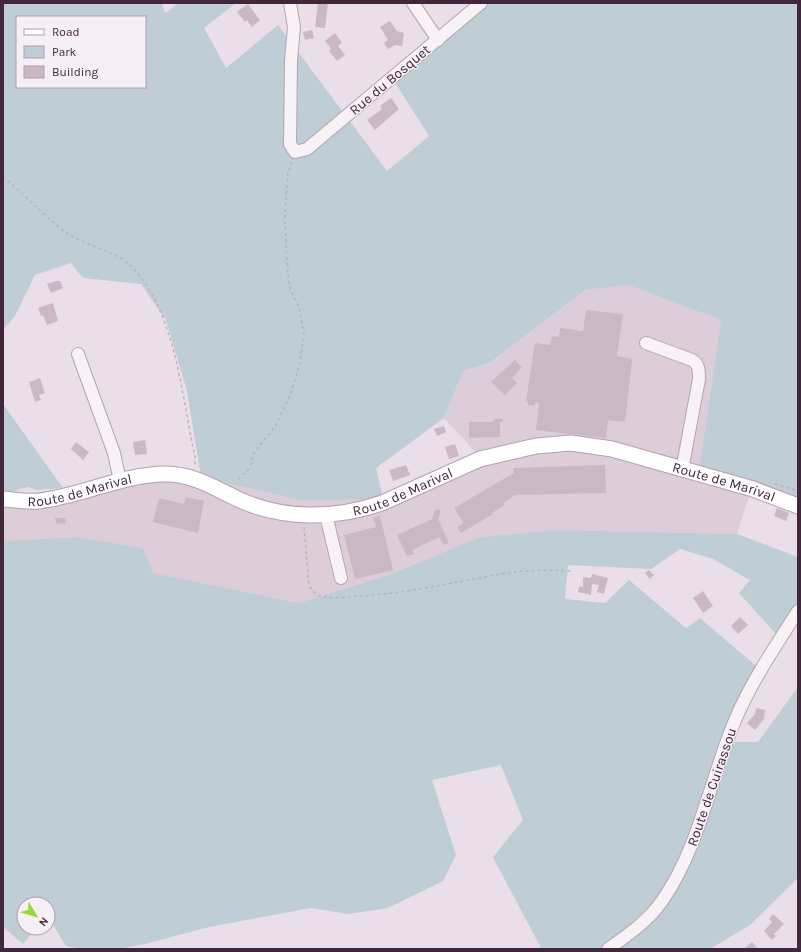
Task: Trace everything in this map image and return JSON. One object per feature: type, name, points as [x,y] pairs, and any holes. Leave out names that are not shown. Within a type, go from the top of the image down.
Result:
[{"type":"main road","name":"Route de Marival","points":[[3,499],[39,501],[120,481],[156,474],[191,477],[256,506],[273,511],[303,515],[326,515],[353,512],[382,503],[480,459],[549,444],[571,443],[600,446],[753,489],[798,506]]},
{"type":"street","points":[[290,3],[294,27],[291,61],[290,144],[296,152]]},
{"type":"street","points":[[413,3],[438,40]]},
{"type":"street","name":"Rue du Bosquet","points":[[296,152],[307,149],[481,3]]},
{"type":"street","points":[[646,343],[692,360],[696,362],[699,368],[699,379],[682,470]]},
{"type":"street","points":[[78,354],[114,453],[120,481]]},
{"type":"street","points":[[326,515],[341,578]]},
{"type":"street","name":"Route de Cuirassou","points":[[608,949],[642,924],[662,901],[687,857],[723,750],[736,717],[774,649],[798,611]]},
{"type":"path","points":[[238,479],[248,469],[254,453],[276,425],[291,393],[300,363],[304,333],[299,308],[289,286],[285,213],[288,172],[296,152]]},
{"type":"path","points":[[3,177],[65,232],[112,253],[132,267],[152,291],[167,330],[179,374],[195,456],[195,465],[191,477]]},
{"type":"path","points":[[774,484],[798,491]]},
{"type":"path","points":[[303,515],[309,586],[320,596],[339,597],[377,595],[538,569],[572,571]]},
{"type":"shaded area","points":[[628,285],[721,320],[699,470],[753,484],[737,534],[555,530],[480,537],[391,574],[299,603],[152,573],[76,537],[3,541],[3,494],[50,492],[63,488],[153,471],[383,499],[480,457],[444,418],[463,371],[491,363],[585,290]]},
{"type":"green space","points":[[3,3],[162,3],[165,13],[179,3],[236,3],[204,28],[226,68],[278,25],[387,171],[429,136],[394,81],[487,3],[798,3],[798,502],[699,470],[721,320],[628,285],[585,290],[490,363],[463,371],[444,418],[376,468],[383,499],[301,500],[201,477],[187,391],[166,320],[141,284],[83,278],[71,263],[35,275],[15,316],[3,330]]},
{"type":"green space","points":[[3,404],[63,488],[37,490],[28,487],[19,489],[10,495],[3,494]]},
{"type":"green space","points":[[555,530],[737,534],[798,557],[798,604],[777,635],[739,593],[750,580],[713,559],[680,549],[651,569],[568,565],[565,599],[605,603],[629,580],[686,628],[700,618],[756,666],[722,742],[758,742],[798,687],[798,878],[750,925],[710,949],[540,949],[540,946],[493,857],[523,820],[501,765],[432,780],[456,855],[443,881],[388,908],[348,914],[311,908],[209,927],[145,944],[119,949],[82,949],[66,946],[56,930],[56,896],[16,896],[16,936],[30,936],[23,944],[3,927],[3,541],[76,537],[143,548],[153,573],[299,603],[391,574],[480,537]]},
{"type":"building","points":[[318,3],[328,3],[325,28],[315,27]]},
{"type":"building","points":[[248,4],[260,20],[252,27],[247,20],[245,22],[237,12]]},
{"type":"building","points":[[390,21],[397,31],[404,33],[402,46],[395,45],[388,49],[384,43],[388,40],[380,27]]},
{"type":"building","points":[[312,30],[314,38],[305,40],[303,32]]},
{"type":"building","points":[[335,33],[342,43],[338,46],[345,55],[337,61],[329,51],[331,49],[325,41]]},
{"type":"building","points":[[391,98],[399,109],[375,130],[367,120],[382,109],[380,106]]},
{"type":"building","points":[[60,281],[63,288],[51,293],[47,284]]},
{"type":"building","points":[[53,303],[58,321],[47,325],[38,308]]},
{"type":"building","points":[[586,310],[623,314],[617,356],[632,359],[625,422],[608,420],[606,438],[536,430],[539,403],[535,402],[535,406],[528,405],[528,402],[526,401],[535,343],[550,345],[552,336],[559,337],[560,328],[583,331]]},
{"type":"building","points":[[515,360],[522,367],[512,378],[517,383],[505,395],[491,382]]},
{"type":"building","points":[[40,378],[45,393],[39,395],[41,400],[35,402],[29,382]]},
{"type":"building","points":[[494,419],[503,419],[503,422],[500,422],[500,437],[469,438],[469,422],[494,422]]},
{"type":"building","points":[[444,426],[446,432],[437,436],[434,429]]},
{"type":"building","points":[[145,440],[147,454],[135,455],[133,442]]},
{"type":"building","points":[[76,442],[89,452],[83,460],[71,449]]},
{"type":"building","points":[[455,444],[459,456],[449,459],[445,447]]},
{"type":"building","points":[[406,465],[410,475],[393,481],[389,470]]},
{"type":"building","points":[[605,465],[606,493],[515,495],[503,503],[504,505],[492,513],[493,514],[461,533],[457,527],[464,523],[454,508],[514,473],[513,468]]},
{"type":"building","points":[[186,497],[204,501],[198,533],[153,522],[159,498],[184,504]]},
{"type":"building","points":[[777,508],[789,513],[786,521],[774,516]]},
{"type":"building","points":[[436,509],[441,511],[438,519],[449,543],[444,545],[439,537],[412,550],[414,554],[407,556],[397,535],[432,519]]},
{"type":"building","points":[[380,516],[393,570],[355,579],[344,535],[376,527],[373,517]]},
{"type":"building","points":[[55,518],[65,518],[66,523],[56,524]]},
{"type":"building","points":[[649,570],[654,575],[650,579],[645,573]]},
{"type":"building","points":[[592,574],[608,578],[604,594],[597,592],[599,585],[592,584],[591,595],[578,592],[579,586],[583,587],[583,577],[591,578]]},
{"type":"building","points":[[703,591],[713,606],[703,613],[693,598]]},
{"type":"building","points":[[740,617],[748,625],[738,634],[731,626]]},
{"type":"building","points":[[756,708],[765,710],[764,719],[755,730],[747,723],[755,714]]},
{"type":"building","points":[[773,914],[784,924],[774,934],[776,936],[772,940],[764,931],[772,922],[769,919]]},
{"type":"building","points":[[752,942],[758,949],[744,949]]}]
